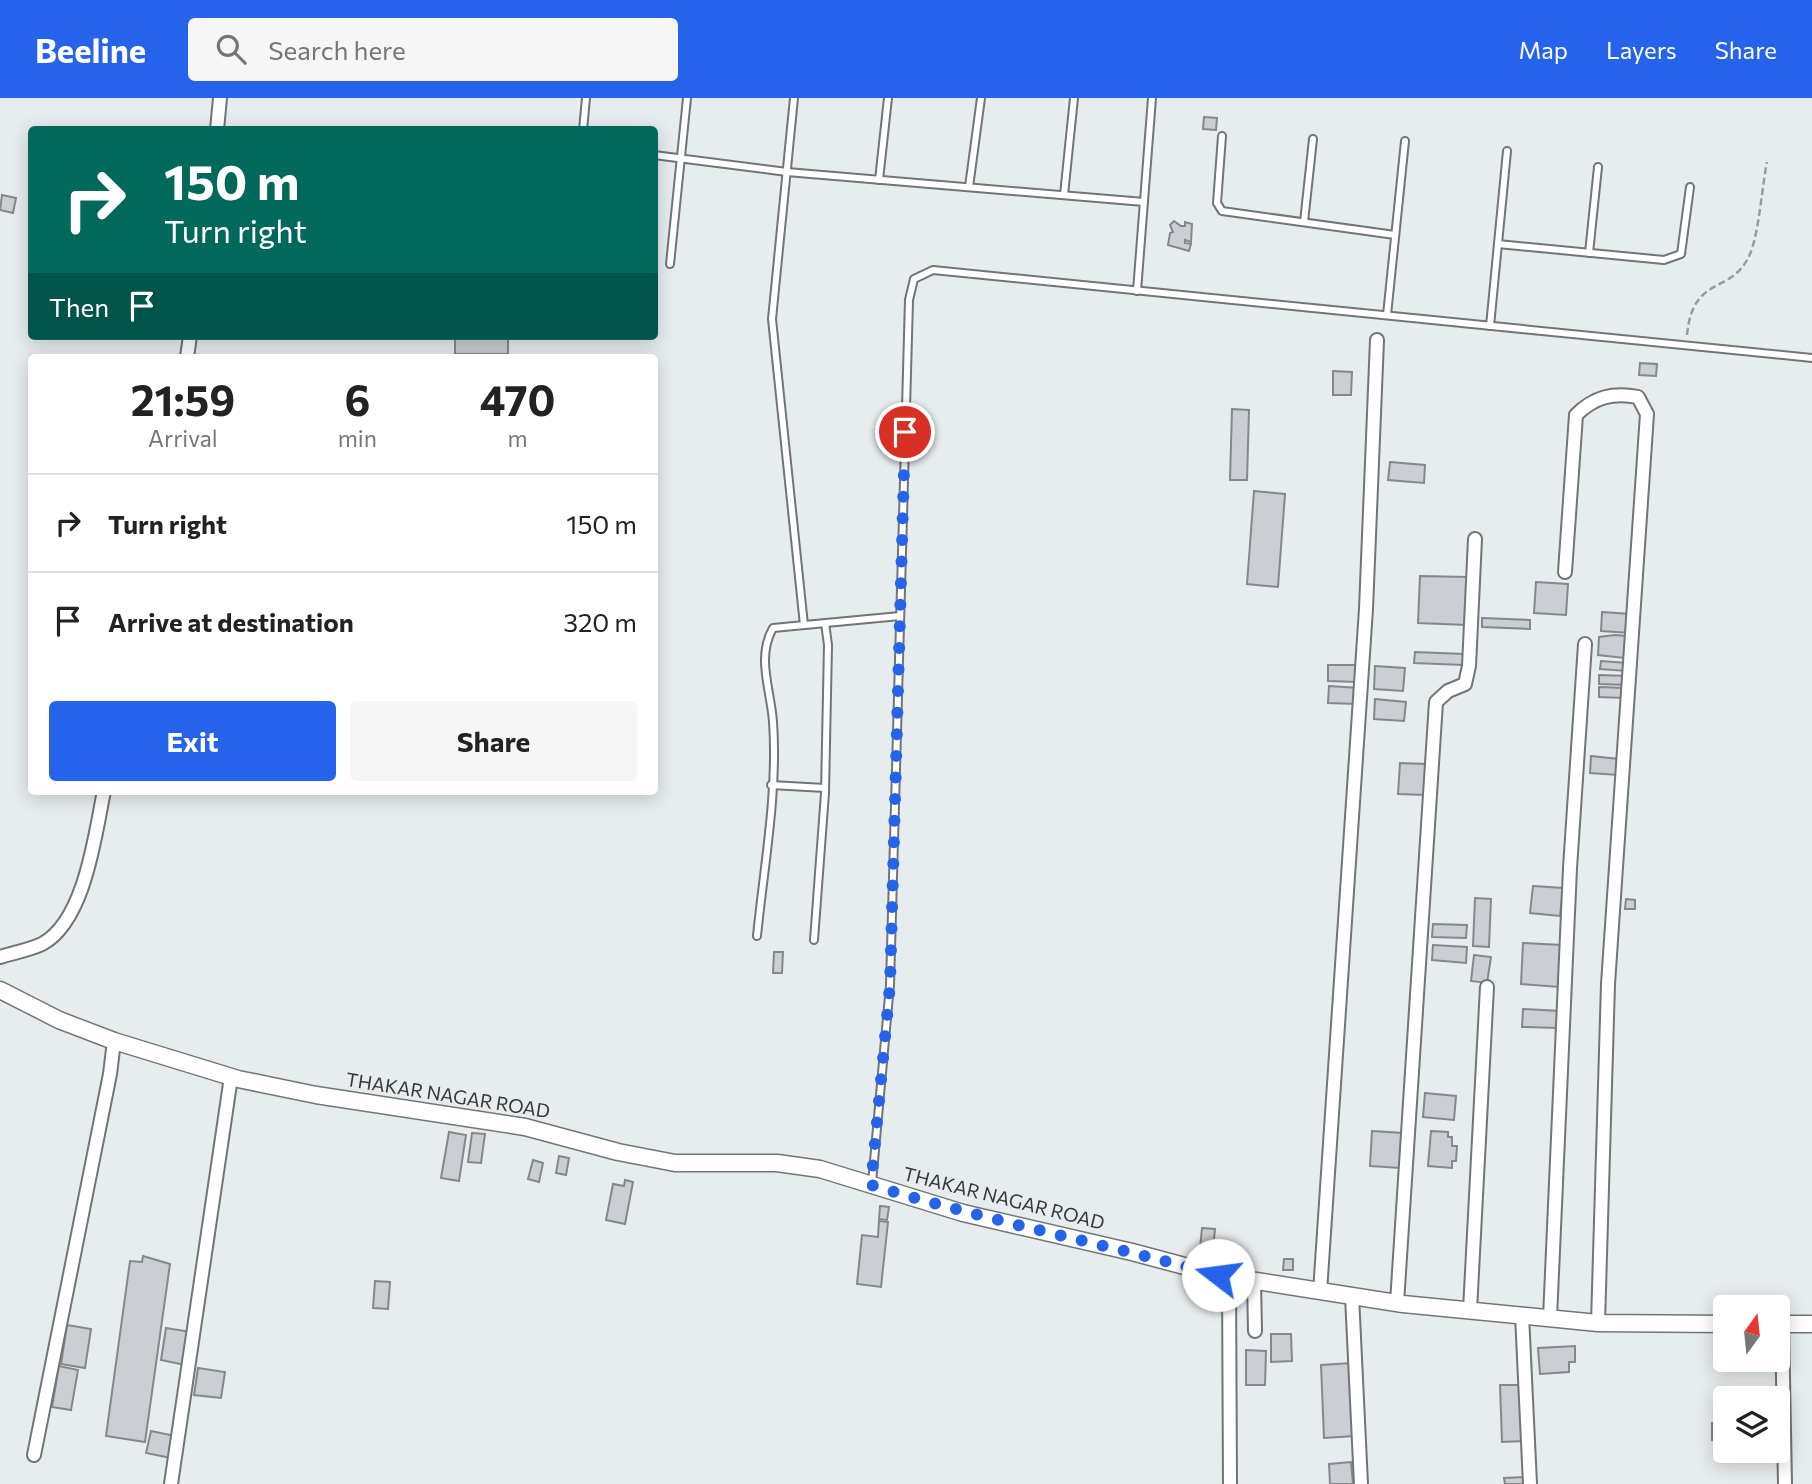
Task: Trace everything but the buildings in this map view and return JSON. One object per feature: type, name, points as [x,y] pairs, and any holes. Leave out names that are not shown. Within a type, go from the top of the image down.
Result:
[{"type":"street","points":[[218,126],[220,98]]},
{"type":"street","points":[[1320,1292],[1366,609],[1377,340]]},
{"type":"street","points":[[1565,572],[1576,415],[1590,401],[1618,393],[1638,397],[1647,414],[1608,984],[1598,1323]]},
{"type":"street","points":[[1397,1303],[1436,702],[1448,691],[1465,684],[1469,666],[1475,539]]},
{"type":"street","points":[[1550,1318],[1570,868],[1585,644]]},
{"type":"street","points":[[0,957],[43,943],[66,924],[86,872],[103,795]]},
{"type":"street","points":[[1470,1310],[1487,987]]},
{"type":"street","name":"THAKAR NAGAR ROAD","points":[[0,990],[59,1020],[114,1041],[231,1077],[316,1095],[525,1127],[618,1152],[675,1163],[776,1163],[820,1169],[963,1213],[1229,1277],[1397,1303],[1598,1323],[1713,1324]]},
{"type":"street","points":[[34,1455],[110,1074],[114,1041]]},
{"type":"street","points":[[171,1484],[231,1077]]},
{"type":"street","points":[[1229,1277],[1230,1484]]},
{"type":"street","points":[[1254,1281],[1255,1331]]},
{"type":"street","points":[[1352,1296],[1362,1484]]},
{"type":"street","points":[[1522,1315],[1530,1484]]},
{"type":"street","points":[[1790,1324],[1812,1324]]},
{"type":"street","points":[[1782,1372],[1785,1484]]},
{"type":"lane","points":[[583,126],[586,98]]},
{"type":"lane","points":[[670,264],[687,98]]},
{"type":"lane","points":[[794,98],[772,319],[804,625]]},
{"type":"lane","points":[[879,180],[888,98]]},
{"type":"lane","points":[[969,187],[981,98]]},
{"type":"lane","points":[[1064,195],[1074,98]]},
{"type":"lane","points":[[1137,291],[1152,98]]},
{"type":"lane","points":[[1222,136],[1217,203],[1222,211],[1395,234]]},
{"type":"lane","points":[[1304,222],[1313,139]]},
{"type":"lane","points":[[1387,316],[1405,141]]},
{"type":"lane","points":[[1490,326],[1507,152]]},
{"type":"lane","points":[[658,155],[787,172],[1144,202]]},
{"type":"lane","points":[[1589,253],[1598,167]]},
{"type":"lane","points":[[1498,244],[1664,260],[1681,254],[1690,187]]},
{"type":"lane","points":[[871,1185],[890,985],[909,300],[914,279],[933,270],[1812,358]]},
{"type":"lane","points":[[757,936],[771,785],[773,723],[763,654],[773,628],[900,617]]},
{"type":"lane","points":[[814,940],[825,788],[828,645],[825,623]]},
{"type":"lane","points":[[771,785],[825,788]]},
{"type":"path","points":[[1686,345],[1689,312],[1706,289],[1734,277],[1751,254],[1767,162]]},
{"type":"route","points":[[905,432],[890,985],[871,1185],[963,1213],[1218,1275]]}]
